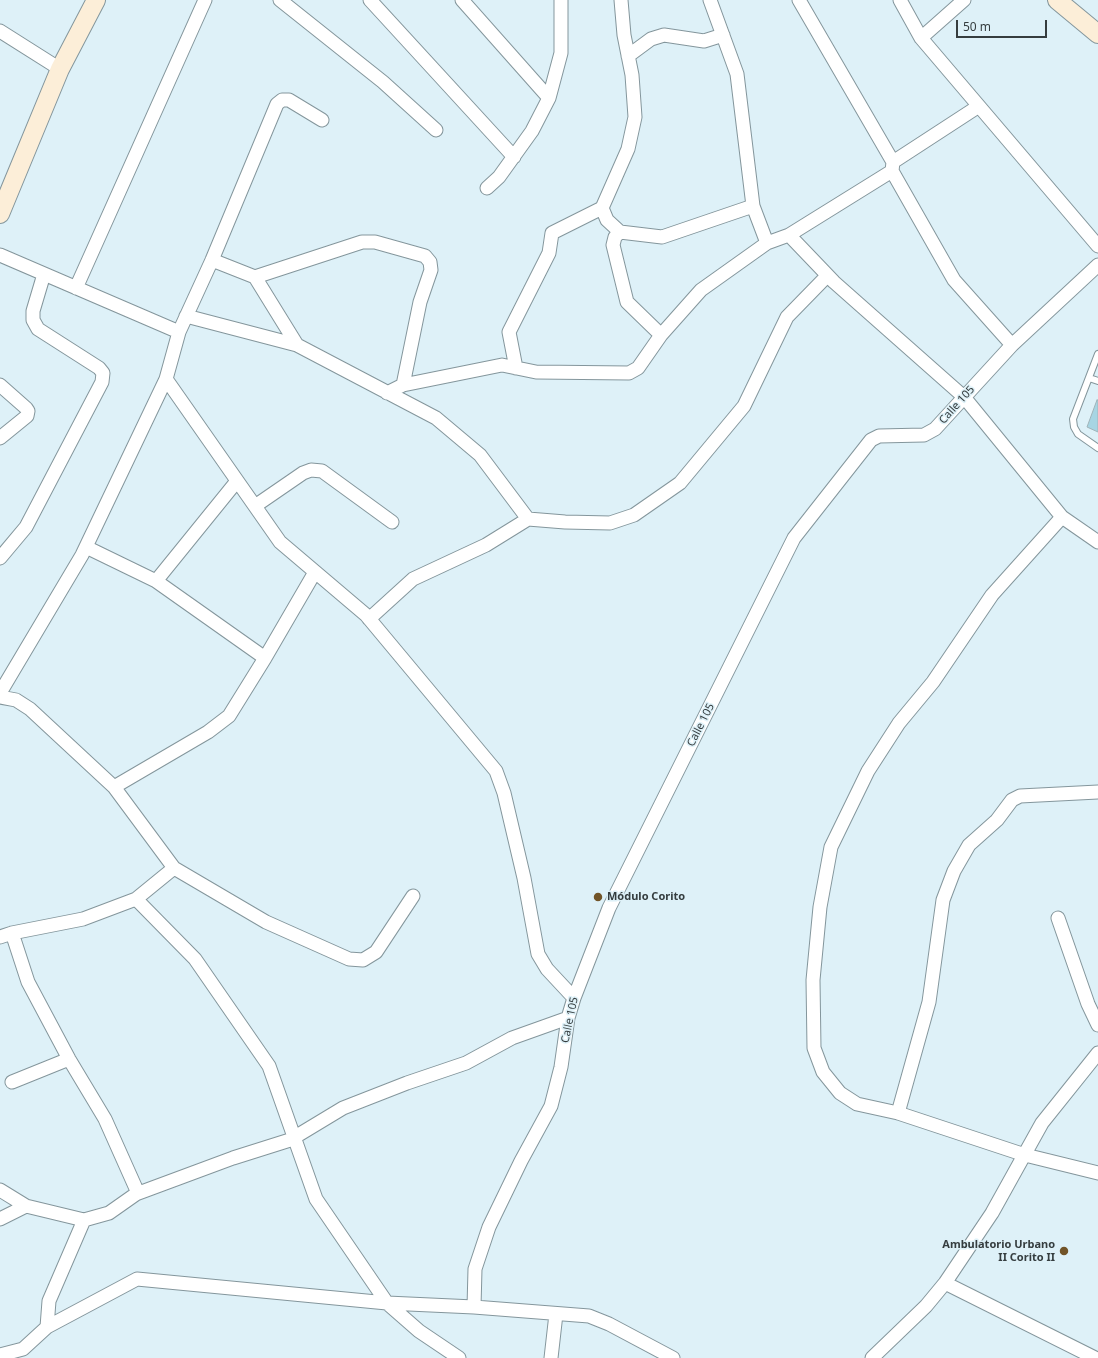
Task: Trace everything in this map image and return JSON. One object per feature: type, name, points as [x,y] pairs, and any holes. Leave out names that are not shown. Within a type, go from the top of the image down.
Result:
[{"type":"street","points":[[0,214],[60,69],[96,0]]},
{"type":"street","points":[[76,288],[205,0]]},
{"type":"street","points":[[280,0],[383,82],[436,130]]},
{"type":"street","points":[[370,0],[514,157]]},
{"type":"street","points":[[462,0],[549,98]]},
{"type":"street","points":[[487,188],[499,176],[532,131],[549,98],[561,53],[561,5],[552,0]]},
{"type":"street","points":[[516,368],[510,332],[549,253],[552,234],[602,208],[628,149],[635,117],[632,75],[628,56],[621,0]]},
{"type":"street","points":[[710,0],[737,74],[752,206],[767,243]]},
{"type":"street","points":[[799,0],[954,280],[1012,346]]},
{"type":"street","points":[[900,0],[921,38],[1098,246]]},
{"type":"street","points":[[921,38],[964,0]]},
{"type":"street","points":[[1057,0],[1098,34]]},
{"type":"street","points":[[0,31],[60,69]]},
{"type":"street","points":[[628,56],[651,39],[664,35],[704,41],[723,35]]},
{"type":"street","points":[[0,693],[86,546],[166,379],[179,332],[212,260],[277,104],[282,100],[289,100],[322,120]]},
{"type":"street","points":[[387,393],[403,385],[502,365],[536,372],[629,373],[638,368],[662,335],[701,290],[767,243],[789,235],[979,106]]},
{"type":"street","points":[[602,208],[607,220],[620,232],[662,237],[752,206]]},
{"type":"street","points":[[620,232],[615,237],[613,245],[627,302],[662,335]]},
{"type":"street","points":[[789,235],[827,276],[964,397],[1062,517],[1098,542]]},
{"type":"street","points":[[254,277],[362,242],[375,242],[426,256],[430,262],[431,270],[420,302],[403,385]]},
{"type":"street","points":[[0,255],[179,332]]},
{"type":"street","points":[[212,260],[254,277],[297,345]]},
{"type":"street","name":"Calle 105","points":[[474,1307],[475,1269],[489,1227],[521,1160],[551,1106],[562,1067],[568,1018],[574,998],[609,908],[794,538],[871,440],[879,436],[924,435],[935,429],[1012,346],[1098,265]]},
{"type":"street","points":[[0,558],[26,527],[102,382],[103,373],[99,368],[38,329],[33,320],[33,311],[44,274]]},
{"type":"street","points":[[369,619],[413,580],[486,545],[528,519],[610,523],[634,515],[680,483],[744,406],[787,317],[827,276]]},
{"type":"street","points":[[186,316],[297,345],[436,418],[480,455],[528,519]]},
{"type":"street","points":[[166,379],[280,542],[369,619],[496,771],[504,793],[524,878],[538,954],[547,969],[574,998]]},
{"type":"street","points":[[0,385],[26,408],[28,412],[27,416],[1,436]]},
{"type":"street","points":[[255,506],[303,473],[311,470],[322,470],[392,522]]},
{"type":"street","points":[[156,581],[238,481]]},
{"type":"street","points":[[1062,517],[992,595],[933,682],[899,723],[868,771],[831,847],[820,907],[814,965],[814,1048],[823,1072],[840,1093],[857,1104],[898,1113],[1025,1155],[1098,1173]]},
{"type":"street","points":[[86,546],[156,581],[266,658]]},
{"type":"street","points":[[114,787],[208,732],[229,716],[266,658],[315,572]]},
{"type":"street","points":[[0,697],[16,700],[30,709],[114,787],[174,868],[266,922],[349,959],[363,960],[376,952],[413,896]]},
{"type":"street","points":[[898,1113],[929,1002],[943,900],[954,871],[969,844],[983,834],[997,820],[1012,800],[1020,796],[1098,792]]},
{"type":"street","points":[[138,1194],[105,1118],[69,1059],[28,982],[6,935],[83,919],[136,899],[174,868]]},
{"type":"street","points":[[136,899],[195,959],[269,1066],[316,1199],[387,1303],[420,1331],[459,1358]]},
{"type":"street","points":[[1058,918],[1088,1004],[1098,1025]]},
{"type":"street","points":[[0,1190],[26,1206],[84,1220],[109,1213],[138,1194],[295,1137],[343,1108],[407,1083],[466,1063],[512,1038],[568,1018]]},
{"type":"street","points":[[872,1358],[926,1306],[945,1283],[992,1213],[1042,1123],[1098,1053]]},
{"type":"street","points":[[12,1082],[69,1059]]},
{"type":"street","points":[[0,1219],[26,1206]]},
{"type":"street","points":[[47,1327],[49,1301],[84,1220]]},
{"type":"street","points":[[0,1355],[22,1354],[47,1327],[136,1279],[387,1303],[474,1307],[589,1316],[609,1324],[673,1358]]},
{"type":"street","points":[[945,1283],[1095,1358]]},
{"type":"street","points":[[551,1358],[556,1314]]},
{"type":"lane","points":[[1098,354],[1074,419],[1074,427],[1078,434],[1098,448]]},
{"type":"lane","points":[[1089,378],[1098,381]]},
{"type":"building","points":[[1098,400],[1098,432],[1087,427]]},
{"type":"place","name":"Módulo Corito","points":[[598,897]]},
{"type":"place","name":"Ambulatorio Urbano II Corito II","points":[[1064,1251]]}]
